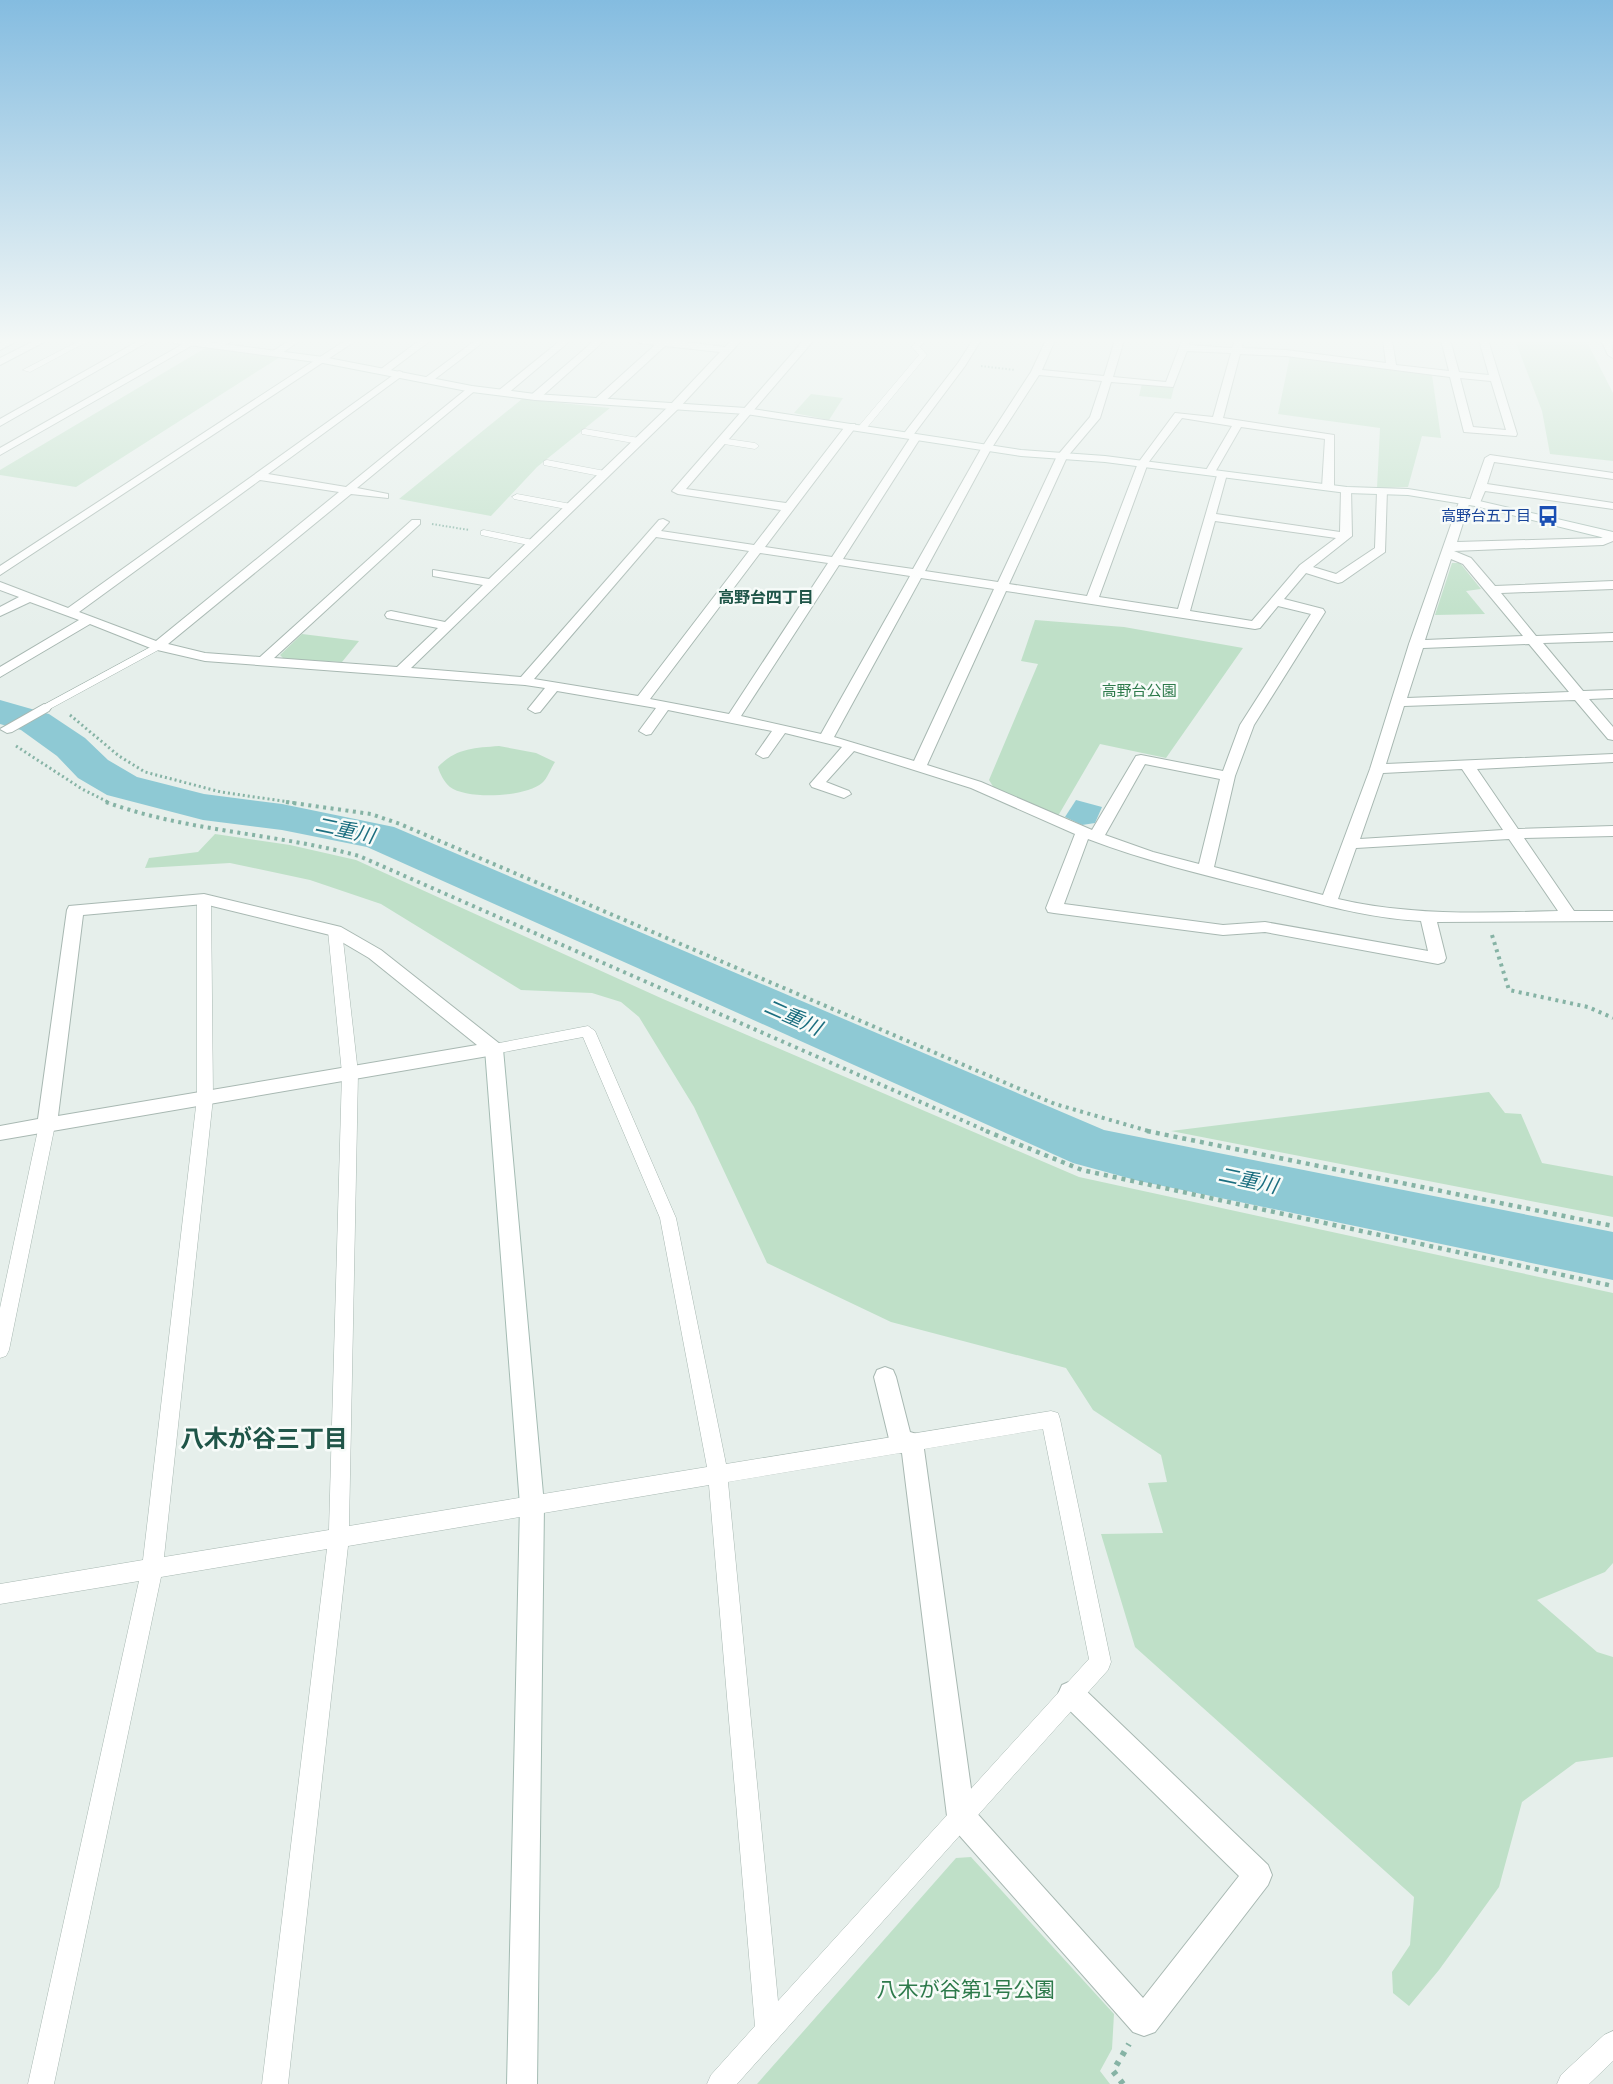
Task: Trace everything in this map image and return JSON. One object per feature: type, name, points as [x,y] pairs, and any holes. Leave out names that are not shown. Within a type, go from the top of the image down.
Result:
[{"type":"street","points":[[0,452],[26,437]]},
{"type":"street","points":[[0,571],[205,437]]},
{"type":"street","points":[[69,613],[312,437]]},
{"type":"street","points":[[158,646],[413,437]]},
{"type":"street","points":[[402,670],[643,437]]},
{"type":"street","points":[[724,437],[678,491],[787,507]]},
{"type":"street","points":[[641,701],[787,507],[847,437]]},
{"type":"street","points":[[733,718],[835,561],[911,437]]},
{"type":"street","points":[[913,437],[986,448],[1143,464],[1347,490],[1408,492],[1470,502],[1613,536]]},
{"type":"street","points":[[826,738],[993,437]]},
{"type":"street","points":[[919,766],[1062,456],[1078,437]]},
{"type":"street","points":[[1092,600],[1143,464],[1163,437]]},
{"type":"street","points":[[1183,614],[1211,517],[1216,473],[1232,437]]},
{"type":"street","points":[[1328,487],[1330,437]]},
{"type":"street","points":[[1329,902],[1377,768],[1449,549],[1470,502],[1481,487],[1490,458],[1613,476]]},
{"type":"street","points":[[259,476],[384,496]]},
{"type":"street","points":[[1481,487],[1613,506]]},
{"type":"street","points":[[1346,536],[1347,490]]},
{"type":"street","points":[[1304,568],[1338,579],[1381,549],[1383,492]]},
{"type":"street","points":[[1211,517],[1346,536]]},
{"type":"street","points":[[262,662],[416,522]]},
{"type":"street","points":[[525,681],[663,522]]},
{"type":"street","points":[[652,533],[1255,625],[1304,568],[1346,536]]},
{"type":"street","points":[[1449,549],[1603,541],[1613,536]]},
{"type":"street","points":[[1449,549],[1467,561],[1613,736]]},
{"type":"street","points":[[437,573],[492,583]]},
{"type":"street","points":[[1491,590],[1613,585]]},
{"type":"street","points":[[0,586],[158,646],[205,657],[525,681],[665,705],[826,738],[976,785],[1148,856],[1367,911],[1428,917],[1613,916]]},
{"type":"street","points":[[0,612],[29,597]]},
{"type":"street","points":[[1205,870],[1228,776],[1247,724],[1319,612],[1275,601]]},
{"type":"street","points":[[391,615],[447,626]]},
{"type":"street","points":[[0,673],[88,620]]},
{"type":"street","points":[[1416,644],[1613,637]]},
{"type":"street","points":[[535,709],[555,686]]},
{"type":"street","points":[[1399,702],[1613,694]]},
{"type":"street","points":[[5,734],[50,705]]},
{"type":"street","points":[[646,731],[665,705]]},
{"type":"street","points":[[763,753],[781,728]]},
{"type":"street","points":[[844,794],[817,784],[851,745]]},
{"type":"street","points":[[1377,768],[1613,758]]},
{"type":"street","points":[[1228,776],[1141,759],[1090,834],[1054,908],[1222,930],[1265,927],[1438,958],[1428,917]]},
{"type":"street","points":[[1466,764],[1569,916]]},
{"type":"street","points":[[1350,844],[1513,834],[1613,831]]},
{"type":"street","points":[[47,1125],[75,910],[204,899],[335,931],[375,954],[494,1048],[532,1505],[522,2084]]},
{"type":"street","points":[[0,1133],[494,1048]]},
{"type":"street","points":[[885,1377],[906,1443],[961,1816],[1144,2021],[1258,1875],[1071,1694]]},
{"type":"lane","points":[[617,437],[639,441]]},
{"type":"lane","points":[[721,441],[755,446]]},
{"type":"lane","points":[[547,464],[605,474]]},
{"type":"lane","points":[[517,497],[571,507]]},
{"type":"lane","points":[[484,533],[533,543]]},
{"type":"lane","points":[[50,705],[158,646]]},
{"type":"lane","points":[[40,2084],[152,1569],[205,1098],[204,899]]},
{"type":"lane","points":[[275,2084],[339,1537],[350,1073],[335,931]]},
{"type":"lane","points":[[494,1048],[588,1031],[668,1218],[718,1474],[768,2030]]},
{"type":"lane","points":[[0,1350],[47,1125]]},
{"type":"lane","points":[[0,1594],[1051,1419],[1100,1662],[720,2084]]},
{"type":"lane","points":[[1570,2084],[1613,2044]]},
{"type":"path","points":[[416,522],[484,533]]},
{"type":"path","points":[[50,705],[145,772],[221,792],[371,814],[400,824],[1055,1104],[1150,1132],[1613,1226]]},
{"type":"path","points":[[5,734],[69,782],[105,800],[141,813],[186,825],[295,840],[359,856],[1018,1145],[1082,1170],[1613,1286]]},
{"type":"path","points":[[1486,917],[1509,990],[1588,1007],[1613,1018]]},
{"type":"path","points":[[1123,2084],[1113,2071],[1144,2021]]},
{"type":"green space","points":[[55,437],[154,437],[76,487],[0,475],[0,470]]},
{"type":"green space","points":[[475,437],[574,437],[537,467],[491,516],[399,499]]},
{"type":"green space","points":[[1380,437],[1422,437],[1408,487],[1377,488]]},
{"type":"green space","points":[[1547,437],[1613,437],[1613,461],[1550,454]]},
{"type":"green space","points":[[1452,563],[1460,563],[1481,589],[1466,591],[1485,614],[1435,615]]},
{"type":"green space","name":"高野台公園","points":[[1035,620],[1124,627],[1243,648],[1166,758],[1100,744],[1058,816],[994,788],[989,780],[1038,664],[1021,661]]},
{"type":"green space","points":[[302,634],[359,641],[342,662],[284,659],[280,655]]},
{"type":"green space","points":[[499,746],[536,753],[555,762],[542,783],[534,788],[510,794],[469,794],[450,787],[442,778],[438,767],[452,756],[473,749]]},
{"type":"green space","points":[[215,834],[290,845],[356,860],[663,999],[1079,1177],[1613,1293],[1613,1563],[1605,1572],[1537,1600],[1597,1652],[1613,1657],[1613,1757],[1576,1762],[1522,1802],[1499,1887],[1439,1970],[1409,2006],[1393,1993],[1392,1972],[1410,1945],[1414,1897],[1135,1647],[1101,1534],[1163,1533],[1148,1483],[1167,1482],[1161,1455],[1093,1410],[1066,1368],[891,1322],[767,1263],[694,1107],[639,1017],[621,1002],[592,993],[521,990],[381,904],[310,880],[230,863],[145,868],[149,858],[198,852]]},
{"type":"green space","points":[[1489,1092],[1505,1113],[1521,1114],[1542,1163],[1613,1176],[1613,1217],[1171,1131]]},
{"type":"green space","name":"八木が谷第1号公園","points":[[971,1857],[1114,2014],[1112,2049],[1100,2071],[1110,2084],[757,2084],[956,1858]]},
{"type":"water","points":[[1076,800],[1102,807],[1095,823],[1082,825],[1065,817]]},
{"type":"waterway","name":"二重川","points":[[0,712],[35,722],[71,747],[93,769],[122,786],[203,807],[282,817],[379,836],[1092,1148],[1139,1160],[1613,1256]]},
{"type":"place","name":"高野台五丁目","points":[[1548,516]]},
{"type":"district","name":"高野台四丁目","points":[[766,597]]},
{"type":"district","name":"八木が谷三丁目","points":[[264,1439]]}]
